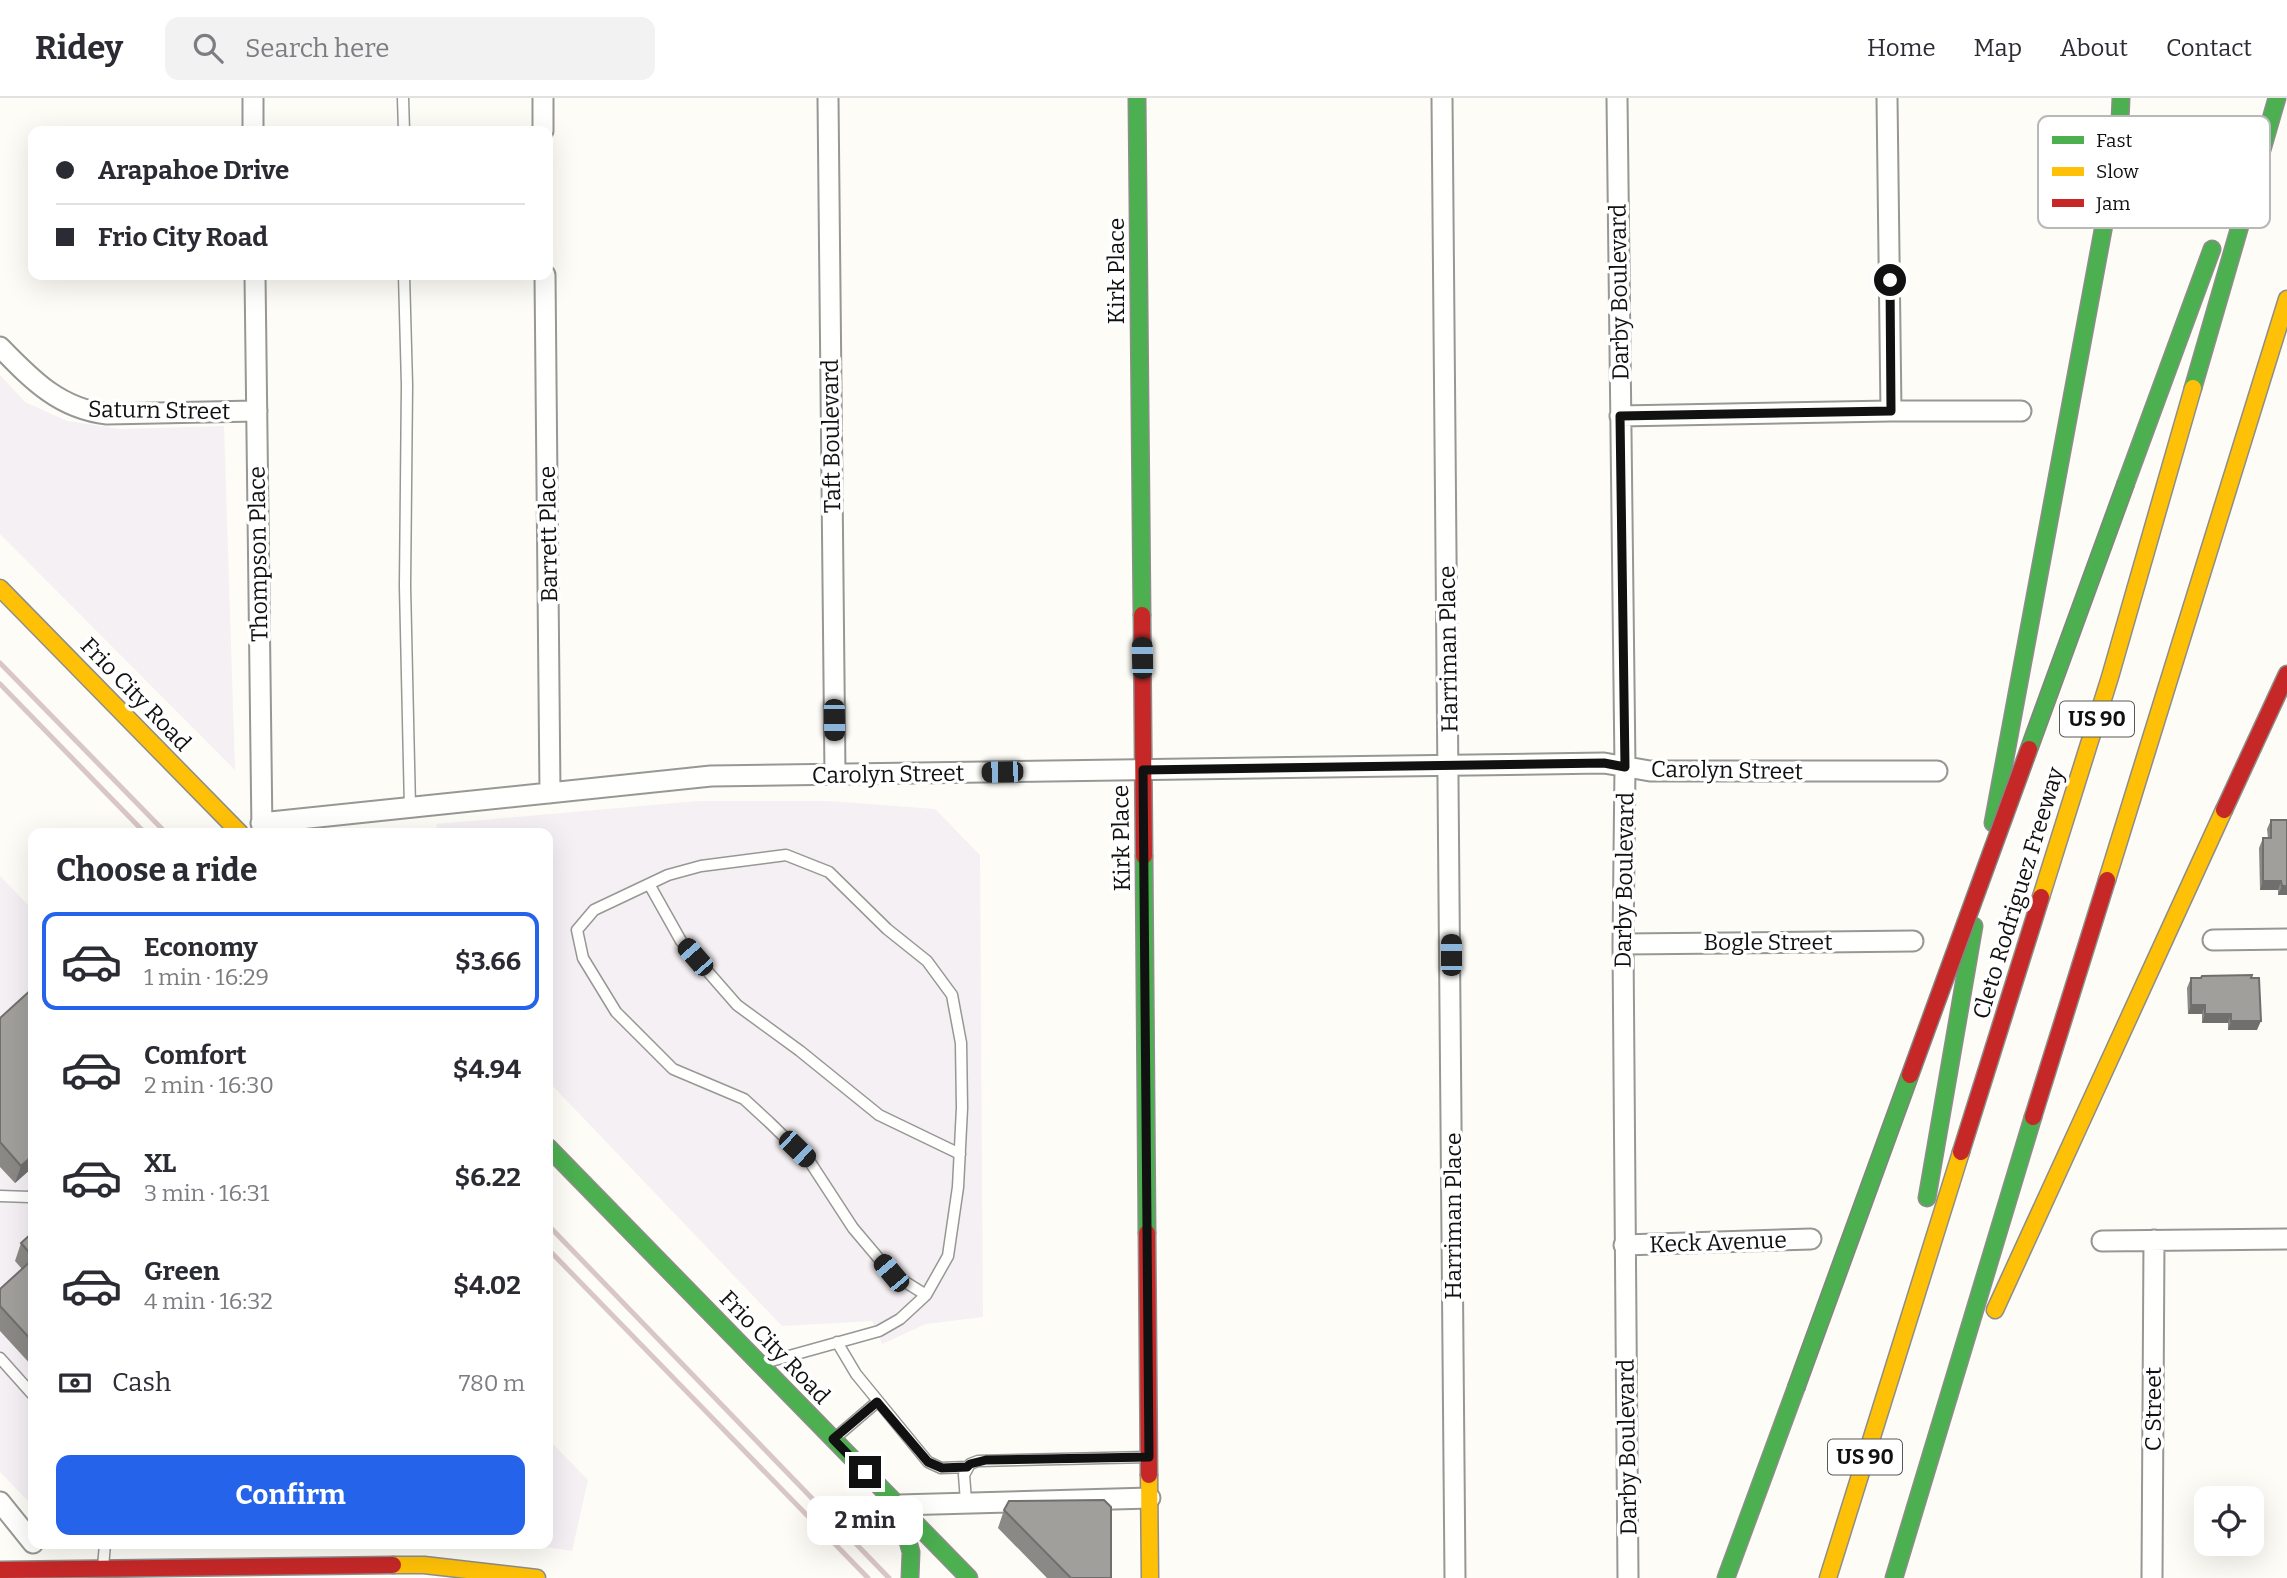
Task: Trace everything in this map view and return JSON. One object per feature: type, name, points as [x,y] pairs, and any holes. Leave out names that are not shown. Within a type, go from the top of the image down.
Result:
[{"type":"main road","name":"Kirk Place","points":[[1137,98],[1150,1578]]},
{"type":"main road","points":[[2120,116],[2121,98]]},
{"type":"main road","points":[[2260,116],[2267,98]]},
{"type":"main road","name":"Cleto Rodriguez Freeway","points":[[2270,122],[2277,98]]},
{"type":"main road","points":[[1903,1336],[2017,682],[2103,228]]},
{"type":"main road","name":"Cleto Rodriguez Freeway","points":[[1828,1578],[2110,677],[2240,228]]},
{"type":"main road","points":[[1726,1578],[2217,234]]},
{"type":"main road","name":"US 90","points":[[1894,1578],[2287,299]]},
{"type":"main road","name":"Frio City Road","points":[[0,588],[235,828]]},
{"type":"main road","points":[[1942,1424],[2287,674]]},
{"type":"main road","name":"Frio City Road","points":[[553,1152],[969,1578]]},
{"type":"main road","points":[[898,1505],[908,1539],[912,1568],[910,1578]]},
{"type":"main road","points":[[0,1570],[46,1574],[103,1568],[325,1571],[424,1566],[537,1578]]},
{"type":"street","points":[[253,98],[253,126]]},
{"type":"street","points":[[543,98],[543,126]]},
{"type":"street","name":"Taft Boulevard","points":[[828,98],[835,775]]},
{"type":"street","name":"Harriman Place","points":[[1442,98],[1455,1578]]},
{"type":"street","name":"Darby Boulevard","points":[[1617,98],[1625,767],[1623,944],[1628,1578]]},
{"type":"street","points":[[1888,98],[1891,411]]},
{"type":"street","name":"Thompson Place","points":[[255,280],[261,828]]},
{"type":"street","name":"Barrett Place","points":[[545,280],[550,793]]},
{"type":"street","name":"Saturn Street","points":[[0,347],[44,388],[67,404],[86,411],[107,414],[257,411]]},
{"type":"street","points":[[1620,416],[2021,411]]},
{"type":"street","name":"Carolyn Street","points":[[261,828],[410,807],[711,776],[1604,763],[1650,771],[1937,771]]},
{"type":"street","points":[[2214,940],[2287,939]]},
{"type":"street","name":"Bogle Street","points":[[1623,944],[1913,941]]},
{"type":"street","name":"Keck Avenue","points":[[1625,1245],[1811,1239]]},
{"type":"street","points":[[2102,1241],[2287,1239]]},
{"type":"street","name":"C Street","points":[[2152,1578],[2154,1240]]},
{"type":"street","points":[[898,1505],[966,1501],[1150,1498]]},
{"type":"street","points":[[0,1502],[28,1536]]},
{"type":"street","points":[[38,1549],[46,1574]]},
{"type":"lane","points":[[403,98],[404,126]]},
{"type":"lane","points":[[404,280],[407,385],[405,586],[410,807]]},
{"type":"lane","points":[[761,1364],[879,1331],[900,1320],[926,1295],[948,1256],[958,1187],[962,1108],[961,1043],[951,995],[927,961],[887,929],[829,872],[786,855],[701,866],[668,875],[594,910],[577,930],[583,958],[616,1012],[673,1069],[744,1100],[769,1122],[810,1162],[853,1228],[891,1273],[926,1295]]},
{"type":"lane","points":[[649,884],[681,941],[737,1005],[800,1051],[879,1115],[960,1154]]},
{"type":"lane","points":[[0,1196],[28,1197]]},
{"type":"lane","points":[[837,1342],[877,1402],[928,1462],[942,1468],[967,1467]]},
{"type":"lane","points":[[0,1358],[28,1389]]},
{"type":"lane","points":[[833,1439],[877,1402]]},
{"type":"lane","points":[[966,1501],[964,1475],[967,1467],[986,1460],[1149,1457]]},
{"type":"lane","points":[[103,1568],[105,1549]]},
{"type":"shaded area","points":[[0,375],[25,402],[67,421],[122,429],[224,426],[235,770],[0,534]]},
{"type":"shaded area","points":[[698,801],[828,801],[935,809],[980,855],[983,1317],[926,1324],[882,1344],[872,1321],[782,1326],[553,1086],[553,828],[437,828],[436,824]]},
{"type":"shaded area","points":[[0,876],[28,905],[28,1501],[0,1472]]},
{"type":"shaded area","points":[[553,1444],[588,1480],[572,1551],[553,1548]]},
{"type":"building","points":[[2271,820],[2287,820],[2287,886],[2282,886],[2281,881],[2263,881],[2263,838],[2271,838]]},
{"type":"building","points":[[2252,975],[2251,978],[2259,978],[2261,1021],[2231,1021],[2231,1014],[2205,1014],[2205,1005],[2191,1005],[2191,978]]},
{"type":"building","points":[[28,993],[28,1160],[21,1166],[0,1142],[0,1018]]},
{"type":"building","points":[[28,1237],[28,1251],[21,1243]]},
{"type":"building","points":[[28,1264],[28,1337],[0,1306],[0,1289]]},
{"type":"building","points":[[1104,1500],[1111,1507],[1111,1578],[1071,1578],[1004,1510],[1009,1501]]},
{"type":"railway","points":[[0,663],[161,828]]},
{"type":"railway","points":[[0,684],[140,828]]},
{"type":"railway","points":[[553,1230],[889,1578]]},
{"type":"railway","points":[[553,1254],[868,1578]]},
{"type":"traffic: fast","points":[[1137,98],[1142,615]]},
{"type":"traffic: fast","points":[[2120,116],[2121,98]]},
{"type":"traffic: fast","points":[[2270,122],[2277,98]]},
{"type":"traffic: fast","points":[[1993,823],[2103,228]]},
{"type":"traffic: fast","points":[[2193,388],[2239,228]]},
{"type":"traffic: fast","points":[[2126,483],[2212,249]]},
{"type":"traffic: fast","points":[[2029,749],[2126,483]]},
{"type":"traffic: fast","points":[[1144,856],[1147,1233]]},
{"type":"traffic: fast","points":[[1927,1198],[1974,926]]},
{"type":"traffic: fast","points":[[1796,1388],[1910,1075]]},
{"type":"traffic: fast","points":[[1894,1578],[2033,1117]]},
{"type":"traffic: fast","points":[[553,1152],[969,1578]]},
{"type":"traffic: fast","points":[[1726,1578],[1796,1388]]},
{"type":"traffic: fast","points":[[899,1510],[911,1552],[910,1578]]},
{"type":"traffic: slow","points":[[2107,880],[2287,299]]},
{"type":"traffic: slow","points":[[2041,897],[2110,677],[2193,388]]},
{"type":"traffic: slow","points":[[0,588],[235,828]]},
{"type":"traffic: slow","points":[[1995,1310],[2224,810]]},
{"type":"traffic: slow","points":[[1828,1578],[1961,1152]]},
{"type":"traffic: slow","points":[[1149,1475],[1150,1578]]},
{"type":"traffic: slow","points":[[393,1565],[424,1565],[537,1578]]},
{"type":"traffic: jam","points":[[1142,615],[1144,856]]},
{"type":"traffic: jam","points":[[2224,810],[2287,674]]},
{"type":"traffic: jam","points":[[1910,1075],[2029,749]]},
{"type":"traffic: jam","points":[[2033,1117],[2107,880]]},
{"type":"traffic: jam","points":[[1961,1152],[2041,897]]},
{"type":"traffic: jam","points":[[1147,1233],[1149,1475]]},
{"type":"traffic: jam","points":[[0,1570],[393,1565]]},
{"type":"route","points":[[865,1472],[833,1439],[877,1402],[928,1462],[942,1468],[967,1467],[986,1460],[1149,1457],[1143,770],[1604,763],[1625,767],[1620,416],[1891,411],[1890,280]]}]
